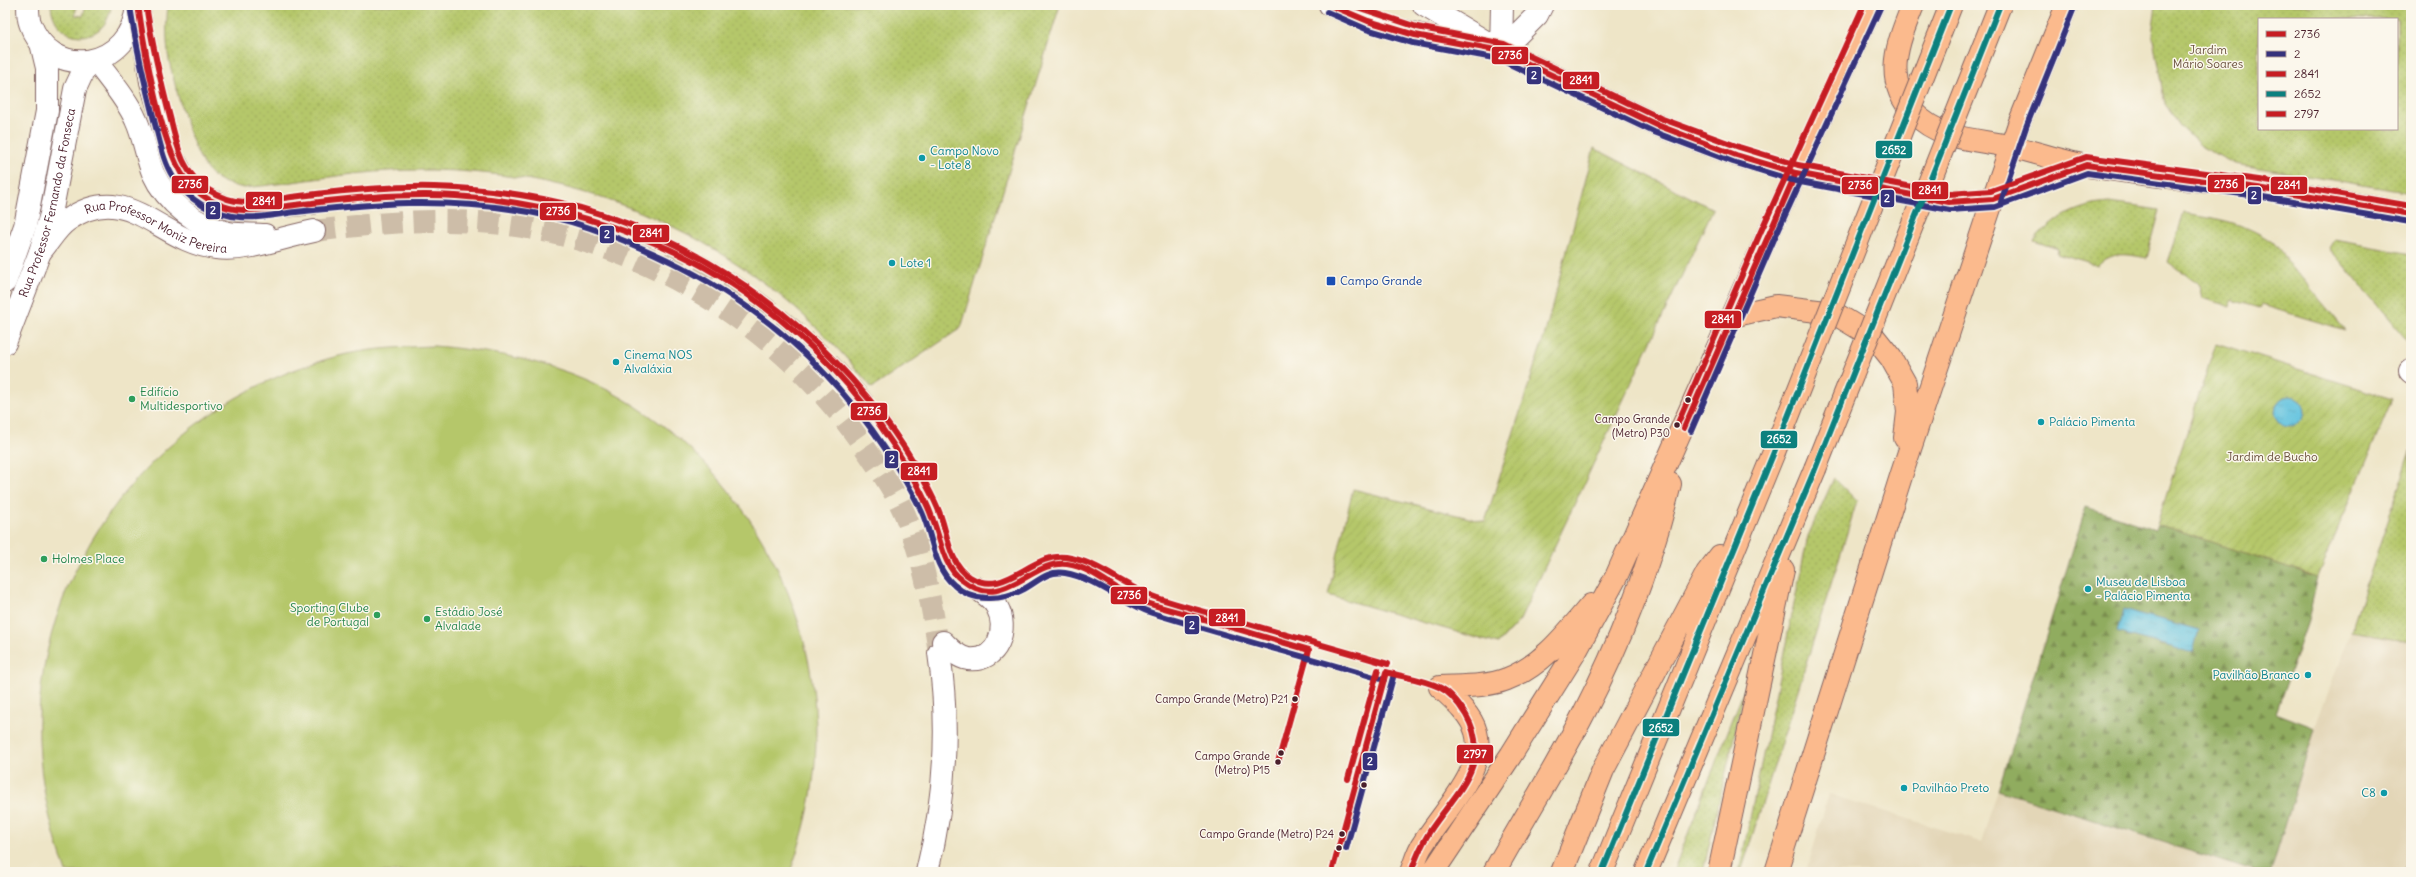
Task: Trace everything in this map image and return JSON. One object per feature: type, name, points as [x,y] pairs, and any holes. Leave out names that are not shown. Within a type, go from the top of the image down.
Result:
[{"type":"main road","points":[[1433,872],[1511,755],[1572,658],[1616,577],[1684,428],[1796,173],[1873,5]]},
{"type":"main road","points":[[1913,5],[1896,48],[1894,72],[1900,92],[1913,112],[1930,127],[1942,133],[1974,141],[2011,147],[2086,165],[2258,188],[2411,214]]},
{"type":"main road","points":[[1602,872],[1740,530],[1774,452],[1951,5]]},
{"type":"main road","points":[[1646,872],[1815,469],[2000,5]]},
{"type":"main road","points":[[1776,872],[1902,473],[1993,199],[2011,147],[2067,5]]},
{"type":"main road","points":[[1796,173],[1949,202],[1993,199],[2086,165]]},
{"type":"main road","points":[[1732,316],[1776,306],[1834,313],[1875,338],[1891,358],[1905,383],[1908,412],[1902,473]]},
{"type":"main road","points":[[1494,872],[1585,711],[1606,667],[1656,541],[1684,428]]},
{"type":"main road","points":[[1719,872],[1794,519]]},
{"type":"main road","points":[[1562,872],[1603,770],[1624,728],[1644,694],[1707,573],[1740,530]]},
{"type":"main road","points":[[1411,872],[1421,846],[1467,780],[1475,761],[1478,743],[1475,731],[1465,713],[1440,687],[1506,680],[1526,670],[1543,657],[1565,635],[1616,577]]},
{"type":"street","points":[[28,5],[30,23],[41,43],[54,54],[71,60],[92,61],[113,52],[128,38],[136,20],[137,5]]},
{"type":"street","points":[[137,5],[151,82],[172,155],[185,180],[204,197],[228,208],[244,210],[313,203]]},
{"type":"street","points":[[1330,5],[1368,21],[1415,35],[1501,51]]},
{"type":"street","points":[[1424,5],[1501,51],[1657,125],[1736,156],[1796,173]]},
{"type":"street","points":[[1501,51],[1502,5]]},
{"type":"street","points":[[1501,51],[1537,15],[1542,5]]},
{"type":"street","name":"Rua Professor Fernando da Fonseca","points":[[5,282],[24,226],[48,111],[47,68],[41,43]]},
{"type":"street","name":"Rua Professor Fernando da Fonseca","points":[[5,343],[40,252],[51,214],[75,89],[92,61]]},
{"type":"street","name":"Rua Professor Moniz Pereira","points":[[92,61],[137,121],[154,175],[181,210],[205,225],[224,232],[287,236]]},
{"type":"street","name":"Rua Professor Moniz Pereira","points":[[40,252],[67,220],[88,209],[106,205],[120,206],[143,215],[193,244],[216,248],[236,249],[314,231]]},
{"type":"street","points":[[927,872],[943,789],[944,690],[941,648],[969,659],[990,654],[1002,635],[1002,617],[996,605],[976,588]]},
{"type":"shaded area","points":[[2351,631],[2411,641],[2411,872],[2271,872],[2315,728]]},
{"type":"shaded area","points":[[1998,790],[2256,872],[1806,872],[1829,794],[1981,842]]},
{"type":"green space","points":[[51,5],[77,5],[75,15],[83,16],[86,5],[111,6],[107,19],[100,28],[91,34],[81,36],[70,34],[61,28],[54,18]]},
{"type":"green space","points":[[168,5],[1060,5],[961,328],[872,388],[827,338],[779,294],[727,257],[671,226],[612,201],[550,184],[485,173],[418,170],[374,172],[244,188],[221,181],[209,172],[196,150],[180,102],[168,53]]},
{"type":"green space","name":"Jardim Mário Soares","points":[[2156,5],[2411,5],[2411,193],[2235,164],[2202,147],[2180,126],[2165,104],[2152,34]]},
{"type":"green space","points":[[1594,148],[1713,209],[1520,620],[1498,644],[1328,595],[1353,489],[1485,522],[1544,337]]},
{"type":"green space","points":[[2109,203],[2160,210],[2147,258],[2115,255],[2103,260],[2098,265],[2057,253],[2058,249],[2034,241],[2058,219],[2067,214],[2098,204]]},
{"type":"green space","points":[[2184,213],[2230,222],[2252,230],[2272,242],[2345,330],[2262,305],[2260,308],[2232,300],[2231,307],[2203,298],[2200,285],[2168,262]]},
{"type":"green space","points":[[2334,240],[2411,254],[2411,345],[2329,248]]},
{"type":"green space","name":"Jardim de Bucho","points":[[2216,343],[2392,399],[2318,577],[2157,524]]},
{"type":"green space","name":"Estádio José Alvalade","points":[[434,346],[486,352],[519,358],[552,367],[569,373],[622,398],[670,431],[712,471],[748,517],[777,568],[798,622],[812,679],[816,755],[809,806],[801,839],[790,872],[66,872],[49,815],[41,772],[41,687],[56,620],[82,557],[119,500],[166,450],[220,408],[281,375],[347,354],[401,347]]},
{"type":"green space","points":[[2411,451],[2411,641],[2351,631]]},
{"type":"green space","points":[[1834,478],[1857,501],[1741,872],[1739,872],[1808,536]]},
{"type":"green space","points":[[2086,507],[2155,529],[2157,524],[2318,577],[2307,624],[2276,713],[2315,728],[2271,872],[2256,872],[1998,790]]},
{"type":"green space","points":[[1746,685],[1703,872],[1673,872]]},
{"type":"green space","points":[[2411,850],[2411,872],[2404,872]]},
{"type":"water","points":[[2290,396],[2301,400],[2305,411],[2301,422],[2290,426],[2279,422],[2275,411],[2279,400]]},
{"type":"water","points":[[2123,609],[2199,630],[2193,653],[2117,632]]},
{"type":"tunnel","points":[[313,203],[385,197],[457,196],[506,200],[567,212],[626,231],[682,256],[736,287],[786,324],[831,366],[872,413],[920,488],[929,507],[950,567],[965,583],[976,588]]},
{"type":"tunnel","points":[[314,231],[430,221],[501,224],[556,234],[609,249],[660,271],[708,298],[754,330],[796,366],[834,407],[885,478],[905,515],[920,556],[931,604],[939,653]]},
{"type":"transit line","name":"2736","points":[[138,5],[156,100],[171,151],[180,171],[190,185],[215,203],[237,210],[244,210],[366,197],[420,195],[456,196],[503,201],[550,209],[595,221],[640,237],[683,256],[724,279],[763,306],[800,337],[834,370],[866,406],[893,445],[926,502],[943,552],[951,568],[962,580],[977,589],[991,591],[1004,588],[1041,569],[1054,565],[1067,564],[1077,566],[1087,570],[1141,601],[1309,650]]},
{"type":"transit line","name":"2841","points":[[146,5],[160,78],[181,156],[188,170],[195,179],[216,194],[230,200],[245,202],[371,189],[402,187],[461,188],[544,200],[598,213],[624,222],[691,253],[731,276],[768,302],[803,331],[836,362],[867,396],[919,471],[938,508],[953,557],[963,571],[970,577],[983,582],[995,582],[1007,579],[1041,561],[1053,557],[1077,559],[1099,568],[1130,586],[1152,596],[1388,664]]},
{"type":"transit line","name":"2736","points":[[1330,5],[1368,21],[1415,35],[1501,51],[1657,125],[1736,155],[1796,173],[1949,202],[1993,199],[2086,165],[2258,188],[2411,214]]},
{"type":"transit line","name":"2841","points":[[1351,5],[1417,27],[1504,44],[1660,118],[1739,147],[1798,165],[1949,194],[1991,191],[2086,157],[2259,180],[2411,206]]},
{"type":"transit line","name":"2841","points":[[1677,425],[1761,231],[1864,5]]},
{"type":"transit line","name":"2652","points":[[1602,872],[1774,452],[1951,5]]},
{"type":"transit line","name":"2652","points":[[1646,872],[1815,469],[2000,5]]},
{"type":"transit line","name":"2","points":[[130,6],[144,80],[164,158],[173,177],[179,185],[202,205],[225,214],[247,217],[261,217],[366,205],[408,203],[477,205],[523,211],[568,221],[639,247],[685,269],[729,294],[769,323],[807,356],[842,392],[874,433],[903,477],[923,514],[935,555],[943,571],[948,579],[961,591],[978,597],[996,598],[1014,594],[1052,573],[1065,573],[1098,585],[1141,609],[1152,613],[1384,680]]},
{"type":"transit line","name":"2","points":[[1691,431],[1775,237],[1880,8]]},
{"type":"transit line","name":"2","points":[[2001,202],[2026,127],[2074,8]]},
{"type":"transit line","name":"2","points":[[1327,12],[1366,29],[1413,43],[1499,59],[1654,132],[1733,162],[1795,181],[1950,210],[1995,207],[2087,173],[2257,196],[2410,222]]},
{"type":"transit line","name":"2736","points":[[1684,428],[1796,173]]},
{"type":"transit line","name":"2736","points":[[1278,762],[1309,650]]},
{"type":"transit line","name":"2841","points":[[1348,779],[1378,670]]},
{"type":"transit line","name":"2797","points":[[1386,672],[1426,682],[1447,692],[1458,703],[1466,715],[1474,732],[1476,748],[1474,763],[1468,777],[1430,831],[1419,851],[1411,872]]},
{"type":"transit line","name":"2797","points":[[1332,872],[1386,672]]},
{"type":"transit line","name":"2","points":[[1346,849],[1394,674]]},
{"type":"place","name":"Campo Novo - Lote 8","points":[[922,158]]},
{"type":"place","name":"Lote 1","points":[[892,263]]},
{"type":"place","name":"Campo Grande","points":[[1331,281]]},
{"type":"place","name":"Cinema NOS Alvaláxia","points":[[616,362]]},
{"type":"place","name":"Edifício Multidesportivo","points":[[132,399]]},
{"type":"place","name":"Palácio Pimenta","points":[[2041,422]]},
{"type":"place","name":"Campo Grande (Metro) P30","points":[[1677,425]]},
{"type":"place","name":"Holmes Place","points":[[44,559]]},
{"type":"place","name":"Museu de Lisboa - Palácio Pimenta","points":[[2088,589]]},
{"type":"place","name":"Sporting Clube de Portugal","points":[[377,615]]},
{"type":"place","name":"Estádio José Alvalade","points":[[427,619]]},
{"type":"place","name":"Pavilhão Branco","points":[[2308,675]]},
{"type":"place","name":"Campo Grande (Metro) P21","points":[[1295,699]]},
{"type":"place","name":"Campo Grande (Metro) P15","points":[[1278,762]]},
{"type":"place","name":"Pavilhão Preto","points":[[1904,788]]},
{"type":"place","name":"C8","points":[[2384,793]]},
{"type":"place","name":"Campo Grande (Metro) P24","points":[[1342,834]]}]
